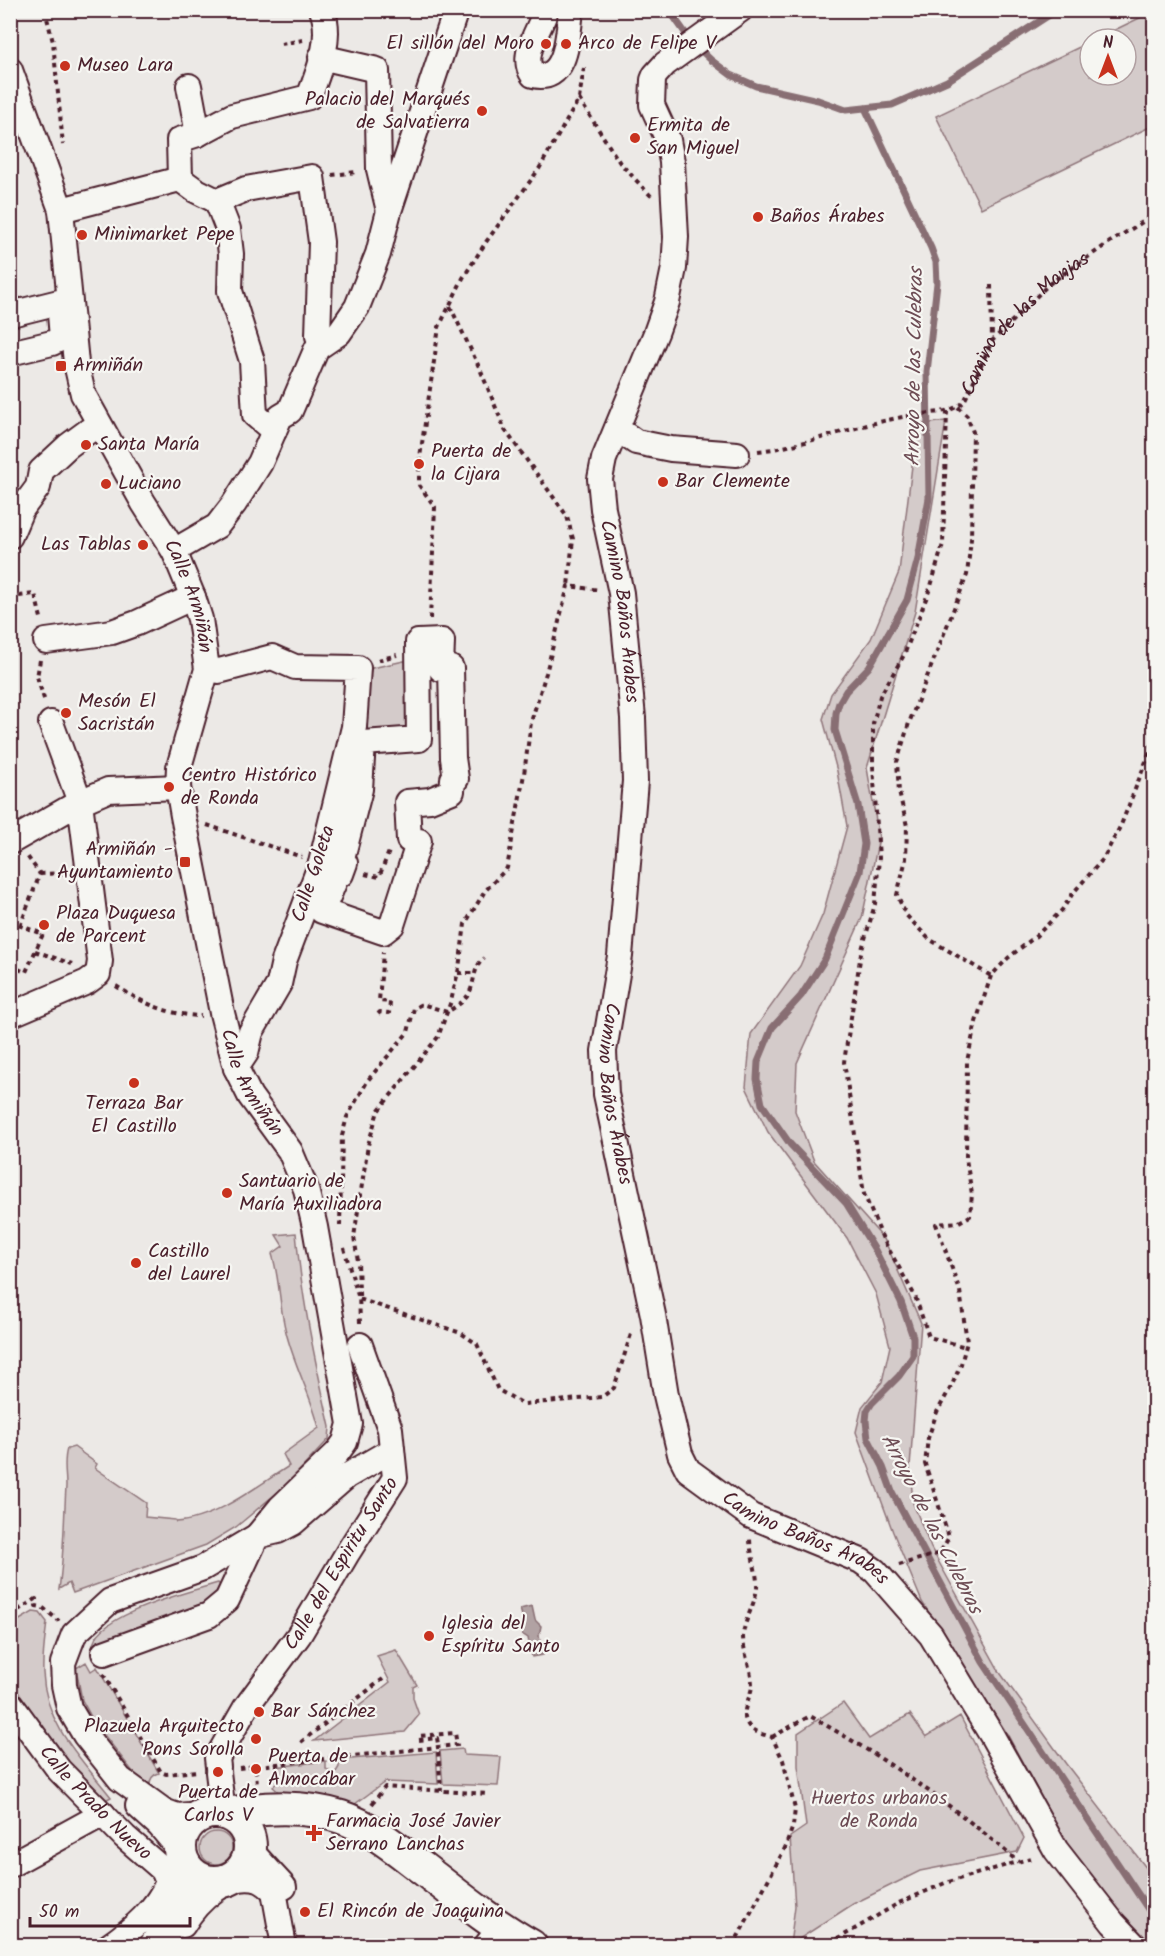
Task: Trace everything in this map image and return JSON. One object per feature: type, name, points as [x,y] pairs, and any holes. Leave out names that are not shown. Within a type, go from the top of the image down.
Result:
[{"type":"main road","points":[[156,1946],[172,1917],[182,1865],[181,1839],[186,1828],[194,1820],[259,1808],[322,1812],[357,1824],[391,1845],[493,1937],[531,1946]]},
{"type":"main road","points":[[250,1848],[279,1825],[294,1817],[322,1812]]},
{"type":"main road","points":[[182,1865],[209,1881],[232,1878],[241,1871],[247,1861],[250,1848],[249,1836],[236,1819],[218,1814]]},
{"type":"street","points":[[180,179],[179,140],[208,129],[232,116],[309,97],[327,34],[322,10]]},
{"type":"street","points":[[546,10],[532,41],[528,66],[533,75],[539,77],[552,73],[561,65],[571,10]]},
{"type":"street","name":"Camino Baños Árabes","points":[[740,10],[665,64],[655,75],[651,91],[652,105],[668,140],[672,162],[676,237],[674,268],[667,302],[604,459],[600,479],[603,509],[621,593],[633,718],[635,781],[620,956],[604,1051],[606,1094],[653,1315],[666,1395],[680,1455],[688,1470],[751,1516],[861,1561],[875,1571],[931,1635],[991,1734],[1056,1850],[1113,1923],[1135,1946]]},
{"type":"street","points":[[174,551],[217,526],[234,504],[260,463],[280,417],[290,411],[317,348],[339,333],[357,307],[378,254],[389,211],[459,12]]},
{"type":"street","points":[[321,57],[377,70],[379,169],[389,211]]},
{"type":"street","name":"Calle Armiñán","points":[[10,70],[61,210],[66,316],[83,394],[98,424],[174,551],[193,597],[203,638],[207,669],[179,767],[178,787],[222,1013],[236,1068],[250,1096],[290,1151],[306,1189],[315,1227],[350,1424],[345,1442],[337,1453],[280,1508],[257,1536]]},
{"type":"street","points":[[189,86],[208,129]]},
{"type":"street","points":[[217,201],[246,189],[312,177],[321,242],[318,336]]},
{"type":"street","points":[[180,179],[217,201],[228,229],[231,254],[230,291],[252,361],[255,415],[274,431]]},
{"type":"street","points":[[61,210],[180,179]]},
{"type":"street","points":[[10,309],[13,309],[15,313],[59,302],[66,316],[62,338],[52,343],[10,353]]},
{"type":"street","points":[[10,320],[66,316]]},
{"type":"street","points":[[10,536],[21,510],[38,487],[41,471],[68,446],[98,424]]},
{"type":"street","points":[[617,429],[636,442],[671,449],[737,454]]},
{"type":"street","points":[[46,641],[112,632],[193,597]]},
{"type":"street","points":[[442,640],[441,669],[451,668],[453,758],[456,779],[453,779],[452,791],[430,800],[407,802],[409,840],[419,841],[392,925],[383,932],[322,911],[338,873],[341,874],[332,866],[345,863],[341,862],[360,789],[363,743],[419,739],[423,645],[442,640]]},
{"type":"street","points":[[207,669],[219,670],[272,657],[295,667],[358,668]]},
{"type":"street","name":"Calle Goleta","points":[[236,1068],[246,1053],[251,1032],[279,984],[284,961],[332,866],[354,727],[358,668]]},
{"type":"street","points":[[10,1015],[87,982],[98,974],[100,961],[80,802],[51,723]]},
{"type":"street","points":[[13,841],[80,802],[108,790],[178,787]]},
{"type":"street","name":"Calle del Espiritu Santo","points":[[218,1814],[217,1758],[246,1707],[299,1635],[395,1478],[390,1429],[360,1345]]},
{"type":"street","points":[[110,1945],[162,1896],[168,1882],[182,1865],[159,1825],[129,1798],[120,1779],[84,1735],[69,1708],[63,1685],[63,1663],[74,1634],[110,1601],[203,1568],[257,1536],[278,1531],[293,1523],[347,1476],[392,1450]]},
{"type":"street","points":[[101,1660],[209,1615],[227,1600],[257,1536]]},
{"type":"street","name":"Calle Prado Nuevo","points":[[10,1703],[59,1770],[125,1837],[182,1865]]},
{"type":"street","points":[[120,1779],[164,1811],[177,1816],[218,1814]]},
{"type":"street","points":[[10,1865],[103,1814]]},
{"type":"street","points":[[250,1848],[286,1890],[294,1946]]},
{"type":"street","points":[[171,1946],[190,1914],[209,1893],[224,1884],[242,1879],[260,1880],[274,1891],[284,1946]]},
{"type":"path","points":[[45,10],[53,42],[64,154]]},
{"type":"path","points":[[358,668],[423,645],[435,507],[419,485],[418,464],[439,327],[463,278],[539,169],[579,99],[620,163],[650,195]]},
{"type":"path","points":[[312,177],[379,169]]},
{"type":"path","name":"Camino de las Monjas","points":[[737,454],[780,449],[914,415],[947,411],[958,407],[963,402],[992,341],[1049,284],[1110,242],[1155,215]]},
{"type":"path","points":[[991,285],[992,341]]},
{"type":"path","points":[[360,1345],[358,1261],[354,1237],[368,1145],[378,1111],[438,1037],[458,973],[465,924],[485,891],[507,868],[531,722],[549,663],[568,586],[573,539],[567,516],[505,430],[480,369],[449,306]]},
{"type":"path","points":[[958,407],[967,416],[973,432],[971,539],[967,575],[909,723],[897,762],[899,792],[907,826],[906,859],[897,895],[906,915],[929,939],[991,976]]},
{"type":"path","points":[[947,411],[943,544],[931,586],[908,645],[880,696],[873,724],[873,765],[879,858],[875,904],[861,953],[844,1062],[864,1194],[883,1239],[915,1296],[929,1337],[966,1347]]},
{"type":"path","points":[[568,586],[621,593]]},
{"type":"path","points":[[10,597],[35,594],[46,641]]},
{"type":"path","points":[[37,677],[39,671]]},
{"type":"path","points":[[912,1561],[940,1554],[949,1537],[925,1464],[928,1438],[937,1412],[961,1364],[967,1341],[960,1292],[936,1224],[959,1222],[970,1216],[972,1194],[966,1159],[967,1060],[976,1022],[991,976],[1062,910],[1073,893],[1103,859],[1121,825],[1155,741]]},
{"type":"path","points":[[228,832],[332,866],[379,877],[392,844]]},
{"type":"path","points":[[13,841],[40,874],[20,926]]},
{"type":"path","points":[[10,922],[43,934],[26,972],[10,966]]},
{"type":"path","points":[[35,951],[77,965],[87,982]]},
{"type":"path","points":[[341,1236],[339,1187],[342,1136],[347,1117],[368,1080],[408,1032],[414,1008],[422,1004],[447,1012],[462,1003],[471,990],[478,963],[484,958]]},
{"type":"path","points":[[458,973],[475,973]]},
{"type":"path","points":[[140,999],[179,1015],[202,1016],[222,1013]]},
{"type":"path","points":[[343,1245],[359,1299]]},
{"type":"path","points":[[359,1299],[460,1333],[477,1344],[498,1390],[524,1404],[602,1396],[614,1388],[633,1329],[643,1319],[653,1315]]},
{"type":"path","points":[[734,1946],[785,1848],[793,1826],[795,1809],[783,1760],[772,1737],[752,1730],[745,1720],[745,1707],[752,1684],[743,1633],[755,1602],[757,1584],[750,1552],[751,1516]]},
{"type":"path","points":[[10,1615],[36,1599],[36,1606],[42,1607]]},
{"type":"path","points":[[101,1660],[161,1772],[166,1774],[457,1745],[455,1733],[419,1738],[437,1738],[438,1744]]},
{"type":"path","points":[[302,1742],[383,1679]]},
{"type":"path","points":[[772,1737],[810,1716],[909,1777],[994,1840],[1018,1862]]},
{"type":"path","points":[[438,1752],[441,1791]]},
{"type":"path","points":[[357,1824],[385,1787],[489,1794]]},
{"type":"path","points":[[831,1946],[836,1940],[899,1903],[945,1883],[1056,1850]]},
{"type":"green space","points":[[1154,11],[1154,125],[981,208],[936,116],[1078,48],[1078,87],[1138,87],[1138,27],[1121,27]]},
{"type":"green space","points":[[946,421],[915,612],[867,768],[879,838],[862,918],[797,1063],[795,1111],[814,1161],[884,1239],[921,1323],[910,1467],[913,1503],[931,1548],[1001,1674],[1066,1764],[1154,1878],[1154,1945],[1149,1945],[1119,1919],[1069,1848],[1006,1732],[922,1602],[856,1432],[862,1407],[882,1382],[890,1346],[876,1294],[847,1238],[768,1132],[746,1087],[751,1034],[800,966],[823,914],[847,826],[837,771],[823,719],[831,694],[871,639],[899,572],[917,425]]},
{"type":"green space","points":[[418,658],[419,739],[363,743],[367,675],[372,668]]},
{"type":"green space","points":[[296,1233],[310,1331],[330,1427],[329,1439],[285,1486],[236,1527],[206,1545],[73,1593],[69,1583],[59,1589],[64,1538],[67,1449],[74,1447],[97,1464],[95,1468],[146,1503],[145,1517],[175,1520],[176,1522],[190,1520],[220,1509],[289,1466],[283,1454],[319,1428],[286,1332],[272,1254],[283,1246],[276,1235]]},
{"type":"green space","points":[[218,1583],[228,1594],[93,1650],[96,1638],[107,1626],[123,1616],[166,1599]]},
{"type":"green space","points":[[33,1612],[40,1613],[47,1622],[43,1673],[50,1709],[66,1740],[111,1797],[100,1803],[11,1689],[11,1625]]},
{"type":"green space","points":[[396,1650],[417,1685],[413,1687],[413,1698],[419,1715],[405,1732],[314,1741],[390,1682],[377,1656]]},
{"type":"green space","points":[[86,1662],[91,1671],[97,1667],[159,1773],[152,1778],[150,1788],[140,1781],[94,1722],[82,1700],[76,1668]]},
{"type":"green space","name":"Huertos urbanos de Ronda","points":[[843,1703],[869,1739],[910,1714],[926,1737],[960,1716],[1024,1838],[1017,1852],[920,1871],[853,1904],[790,1945],[795,1906],[790,1837],[806,1826],[798,1766],[798,1733]]},
{"type":"green space","points":[[463,1749],[464,1755],[501,1757],[498,1786],[443,1784],[440,1751]]},
{"type":"green space","points":[[436,1752],[438,1784],[385,1782],[355,1804],[318,1796],[281,1794],[273,1787],[276,1783],[275,1767],[326,1761],[326,1769],[336,1772],[339,1760]]},
{"type":"green space","points":[[216,1832],[227,1837],[232,1848],[227,1859],[216,1864],[205,1859],[200,1848],[205,1837]]},
{"type":"shaded area","points":[[532,1606],[535,1620],[541,1626],[539,1636],[543,1655],[532,1657],[528,1638],[522,1634],[521,1629],[524,1622],[520,1609]]},
{"type":"waterway","points":[[669,10],[691,41],[731,75],[756,86],[818,100],[846,110],[892,105],[947,81],[1057,10]]},
{"type":"waterway","name":"Arroyo de las Culebras","points":[[865,108],[936,262],[937,283],[927,372],[929,498],[918,559],[907,600],[869,667],[846,691],[836,713],[835,730],[858,805],[864,844],[860,872],[825,959],[801,996],[772,1028],[758,1062],[757,1079],[762,1104],[790,1144],[846,1203],[875,1250],[901,1302],[913,1337],[913,1356],[899,1376],[867,1411],[868,1438],[883,1467],[892,1492],[983,1662],[1154,1918]]},
{"type":"place","name":"El sillón del Moro","points":[[546,44]]},
{"type":"place","name":"Arco de Felipe V","points":[[566,44]]},
{"type":"place","name":"Museo Lara","points":[[65,66]]},
{"type":"place","name":"Palacio del Marqués de Salvatierra","points":[[482,111]]},
{"type":"place","name":"Ermita de San Miguel","points":[[635,138]]},
{"type":"place","name":"Baños Árabes","points":[[758,217]]},
{"type":"place","name":"Minimarket Pepe","points":[[82,235]]},
{"type":"place","name":"Armiñán","points":[[61,366]]},
{"type":"place","name":"Santa María","points":[[86,445]]},
{"type":"place","name":"Puerta de la Cijara","points":[[419,464]]},
{"type":"place","name":"Bar Clemente","points":[[663,482]]},
{"type":"place","name":"Luciano","points":[[106,484]]},
{"type":"place","name":"Las Tablas","points":[[143,545]]},
{"type":"place","name":"Mesón El Sacristán","points":[[66,713]]},
{"type":"place","name":"Centro Histórico de Ronda","points":[[169,787]]},
{"type":"place","name":"Armiñán - Ayuntamiento","points":[[185,862]]},
{"type":"place","name":"Plaza Duquesa de Parcent","points":[[44,925]]},
{"type":"place","name":"Terraza Bar El Castillo","points":[[134,1083]]},
{"type":"place","name":"Santuario de María Auxiliadora","points":[[227,1193]]},
{"type":"place","name":"Castillo del Laurel","points":[[136,1263]]},
{"type":"place","name":"Iglesia del Espíritu Santo","points":[[429,1636]]},
{"type":"place","name":"Bar Sánchez","points":[[259,1712]]},
{"type":"place","name":"Plazuela Arquitecto Pons Sorolla","points":[[256,1739]]},
{"type":"place","name":"Puerta de Almocábar","points":[[256,1769]]},
{"type":"place","name":"Puerta de Carlos V","points":[[218,1772]]},
{"type":"place","name":"Farmacia José Javier Serrano Lanchas","points":[[314,1833]]},
{"type":"place","name":"El Rincón de Joaquina","points":[[305,1912]]}]
